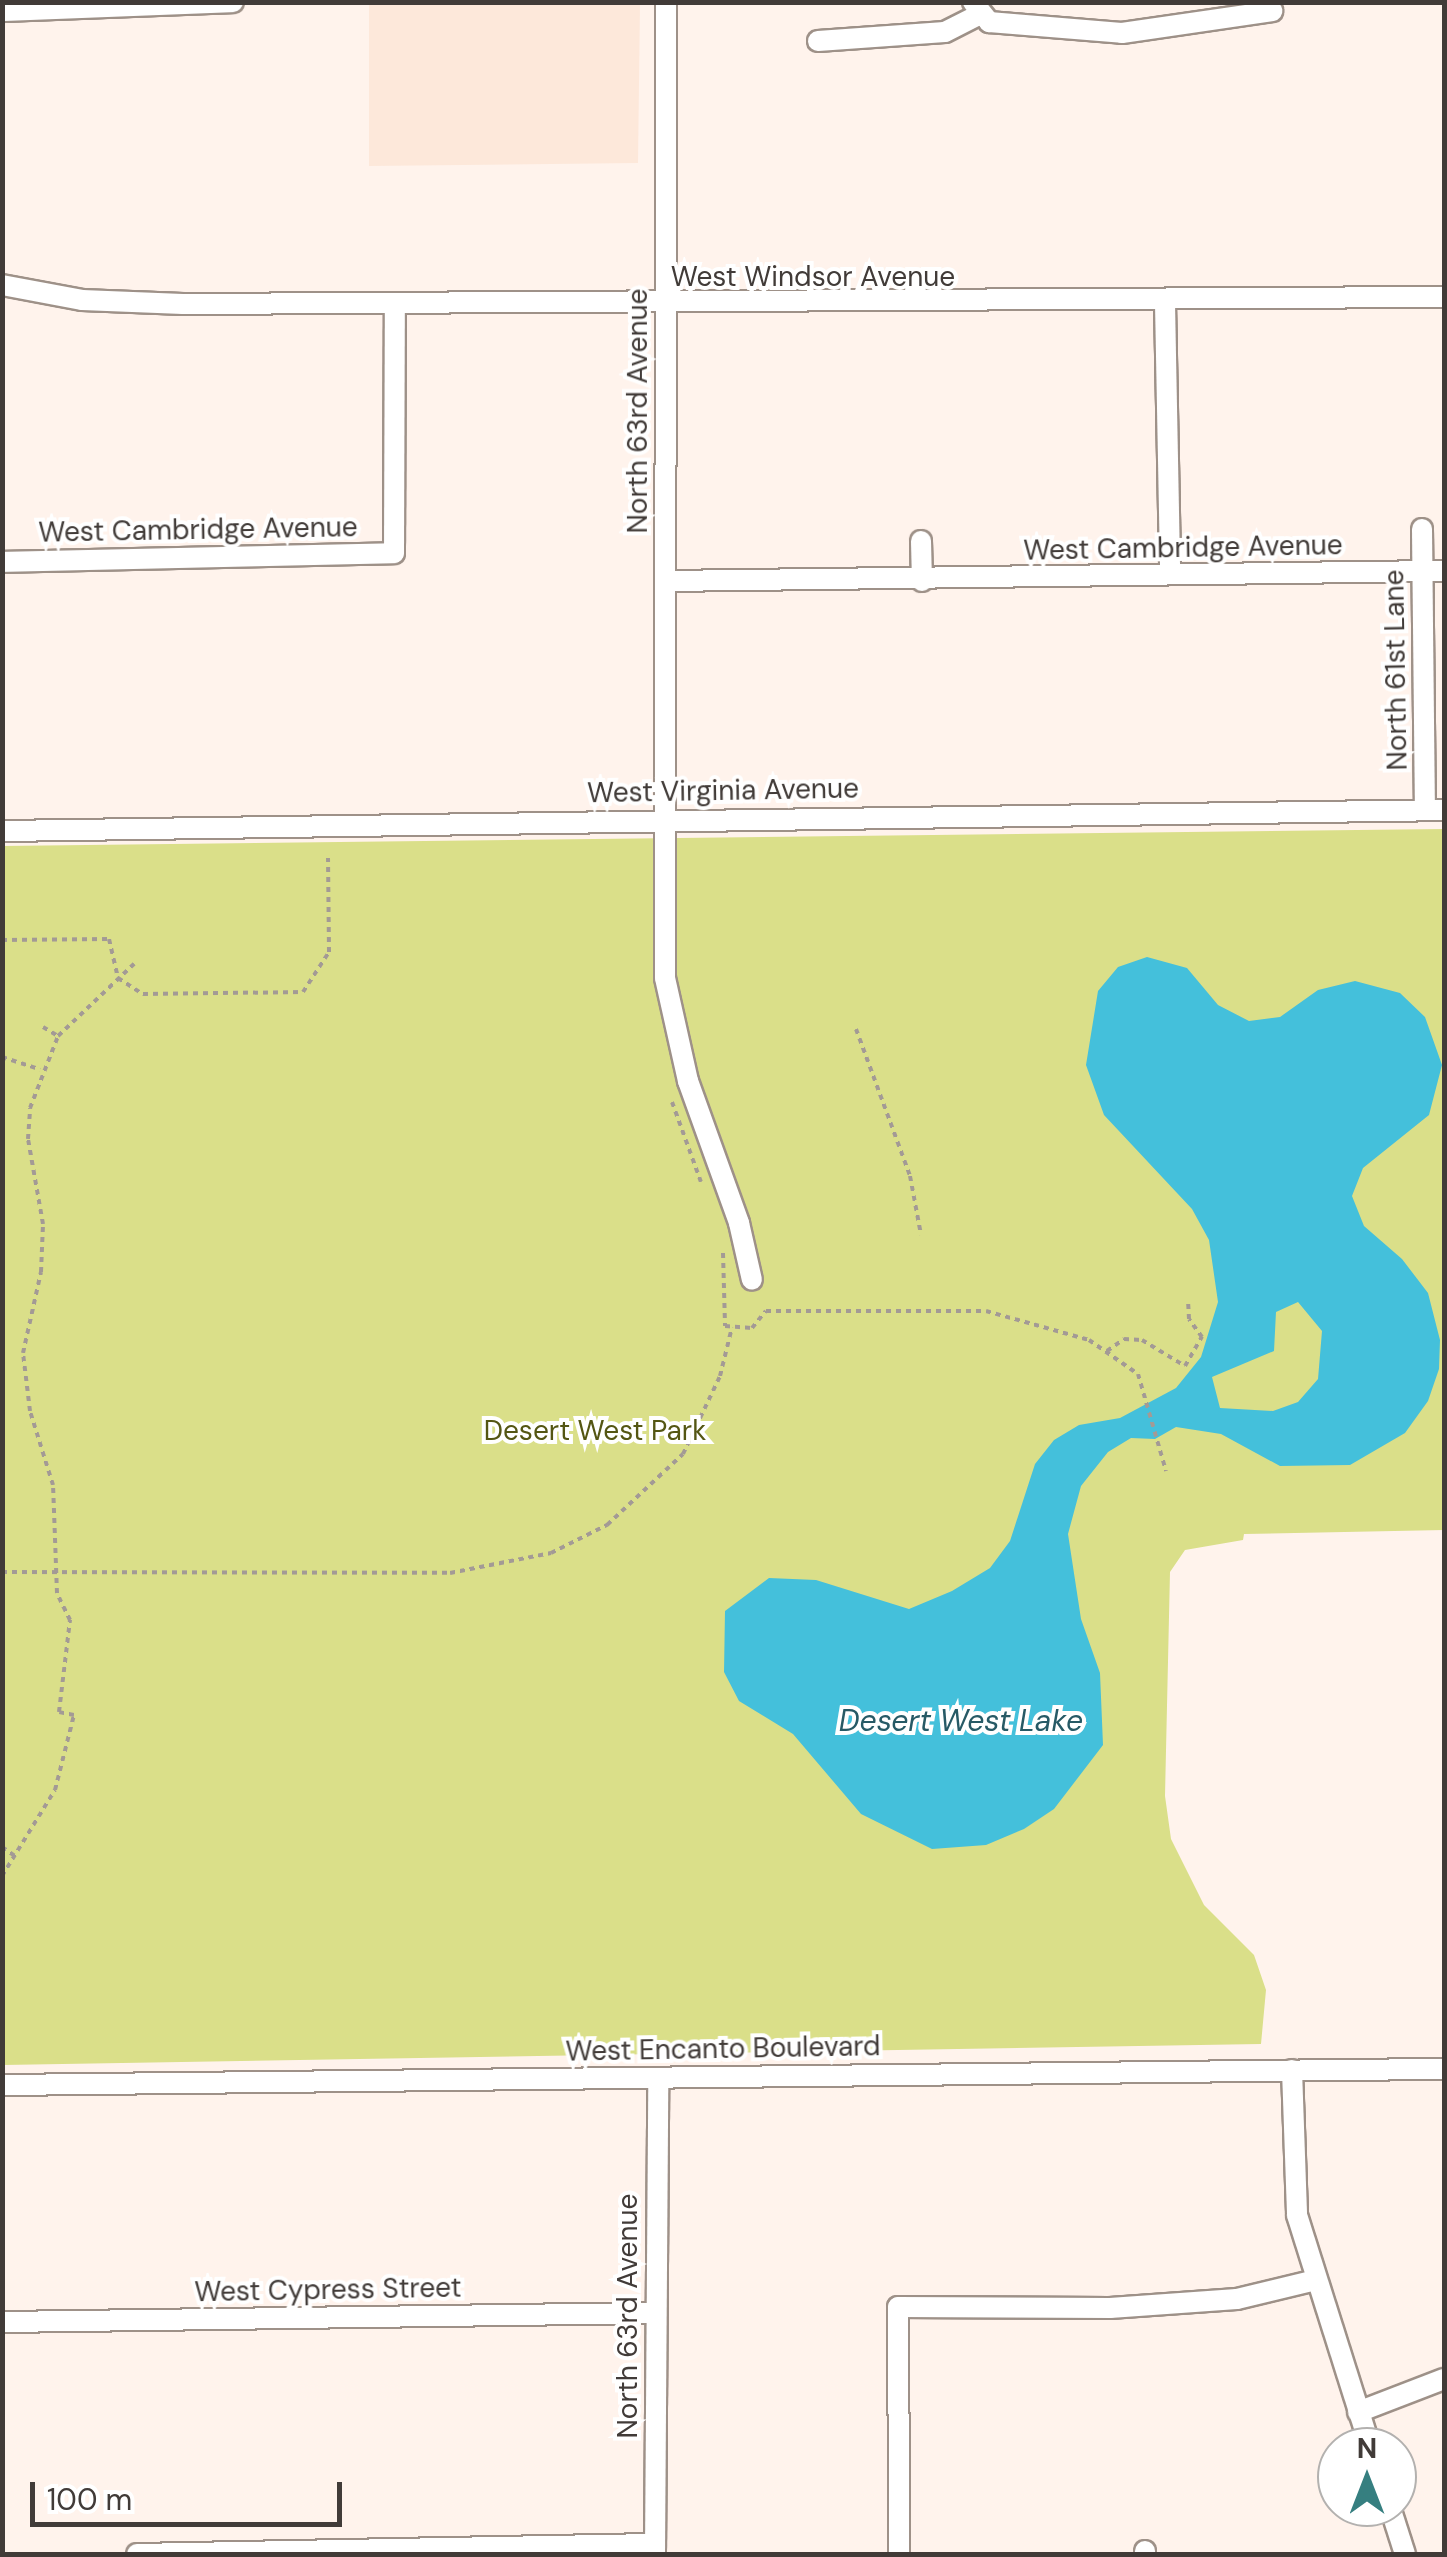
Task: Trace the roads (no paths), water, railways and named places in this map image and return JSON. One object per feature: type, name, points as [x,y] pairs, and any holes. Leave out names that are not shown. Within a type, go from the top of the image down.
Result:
[{"type":"street","name":"North 63rd Avenue","points":[[666,2],[665,978],[672,1023],[752,1280]]},
{"type":"street","points":[[2,11],[233,5]]},
{"type":"street","points":[[818,41],[944,32],[976,8],[1013,26],[1122,33],[1272,11]]},
{"type":"street","name":"West Windsor Avenue","points":[[2,285],[82,300],[395,305],[1444,297]]},
{"type":"street","points":[[1164,302],[1170,574]]},
{"type":"street","name":"West Cambridge Avenue","points":[[2,562],[394,553],[395,305]]},
{"type":"street","name":"North 61st Lane","points":[[1422,529],[1435,810]]},
{"type":"street","points":[[920,541],[922,580]]},
{"type":"street","name":"West Cambridge Avenue","points":[[666,581],[1444,571]]},
{"type":"street","name":"West Virginia Avenue","points":[[2,832],[1435,810]]},
{"type":"street","name":"West Encanto Boulevard","points":[[2,2084],[1444,2068]]},
{"type":"street","points":[[1292,2070],[1297,2215],[1363,2427]]},
{"type":"street","name":"North 63rd Avenue","points":[[655,2550],[658,2078]]},
{"type":"street","points":[[899,2554],[898,2307],[1110,2308],[1237,2298],[1316,2280]]},
{"type":"street","name":"West Cypress Street","points":[[2,2322],[655,2314]]},
{"type":"street","points":[[1358,2412],[1444,2379]]},
{"type":"street","points":[[1396,2527],[1405,2554]]},
{"type":"street","points":[[137,2554],[655,2550]]},
{"type":"water","name":"Desert West Lake","points":[[1147,957],[1187,968],[1218,1005],[1249,1021],[1280,1017],[1318,990],[1355,981],[1400,993],[1425,1017],[1442,1065],[1429,1115],[1363,1168],[1352,1196],[1364,1226],[1402,1259],[1428,1293],[1440,1340],[1439,1369],[1428,1401],[1405,1433],[1350,1465],[1280,1466],[1221,1434],[1176,1427],[1155,1439],[1131,1438],[1108,1452],[1081,1486],[1068,1534],[1081,1619],[1100,1673],[1103,1745],[1054,1809],[1024,1829],[986,1845],[932,1849],[861,1814],[793,1734],[739,1701],[724,1672],[725,1611],[769,1578],[816,1580],[909,1609],[952,1591],[990,1568],[1010,1541],[1035,1464],[1054,1440],[1079,1425],[1120,1418],[1176,1388],[1201,1357],[1218,1302],[1209,1240],[1192,1209],[1104,1115],[1086,1065],[1098,991],[1118,967]],"holes":[[[1298,1302],[1322,1331],[1318,1379],[1298,1402],[1273,1411],[1220,1408],[1212,1377],[1274,1351],[1276,1312]]]},
{"type":"park label","name":"Desert West Park","points":[[595,1431]]}]
